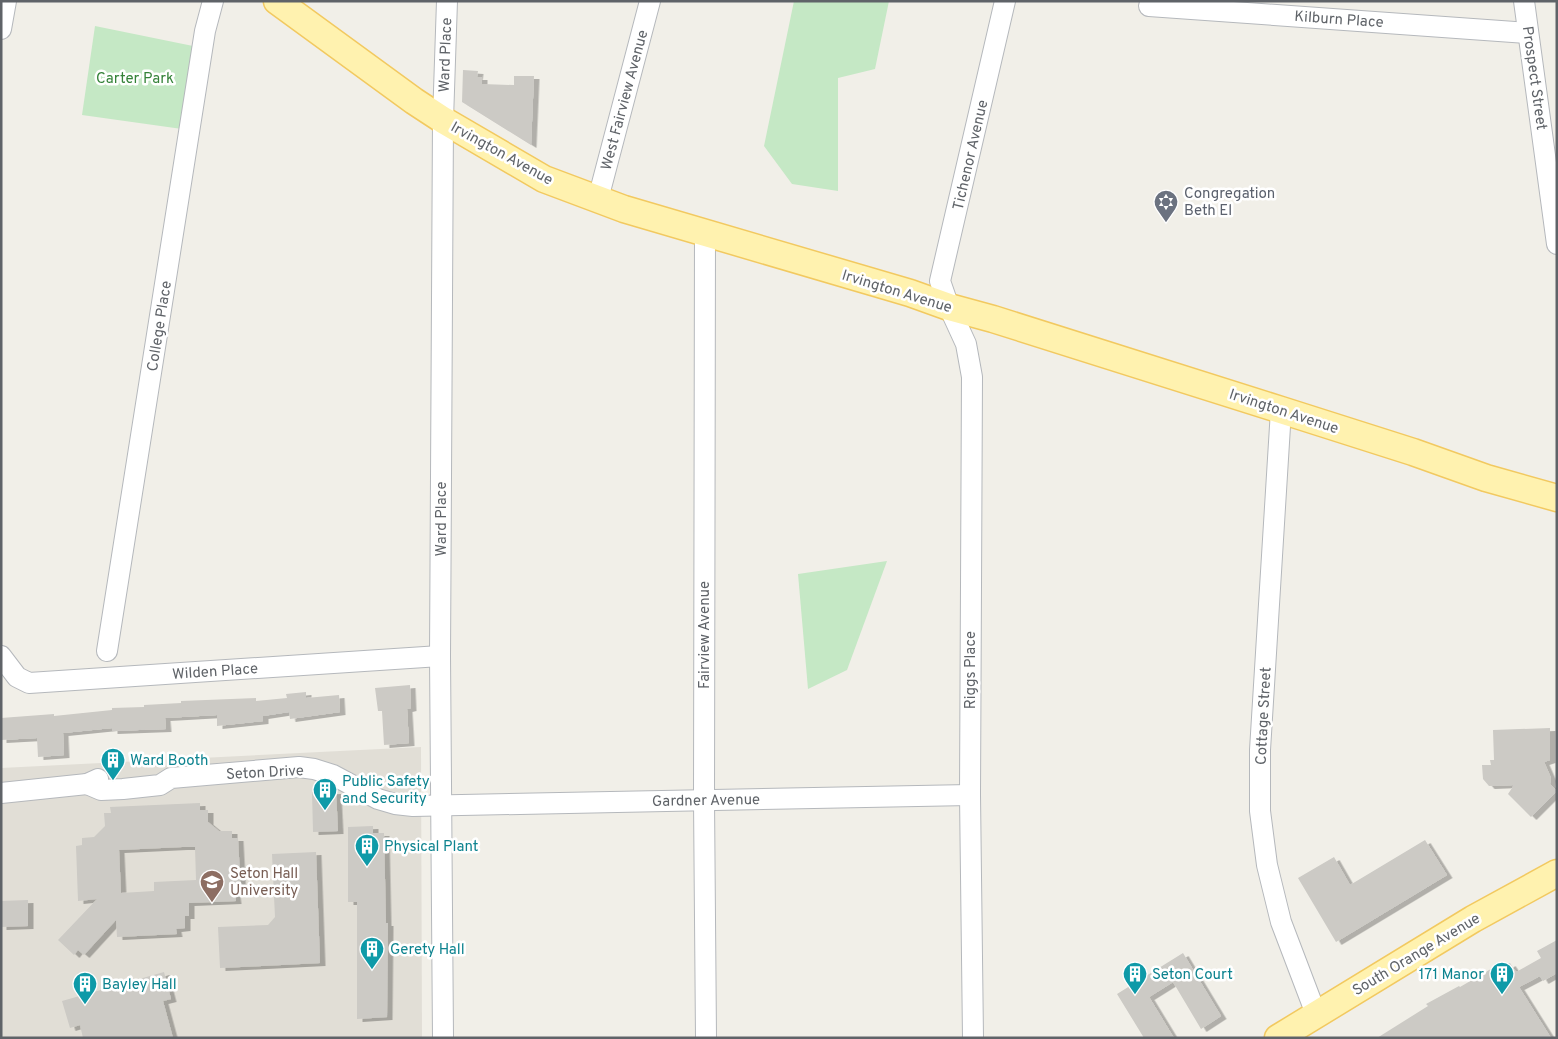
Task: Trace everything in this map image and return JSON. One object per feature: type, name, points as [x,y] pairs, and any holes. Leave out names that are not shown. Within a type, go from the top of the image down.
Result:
[{"type":"main road","name":"Irvington Avenue","points":[[277,1],[414,101],[544,179],[624,209],[910,293],[949,307],[1003,322],[1412,452],[1486,478],[1557,498]]},
{"type":"main road","name":"South Orange Avenue","points":[[1278,1038],[1485,912],[1557,873]]},
{"type":"street","points":[[1,29],[6,1]]},
{"type":"street","name":"College Place","points":[[108,651],[204,40],[213,1]]},
{"type":"street","name":"Ward Place","points":[[443,1038],[440,656],[443,120],[447,1]]},
{"type":"street","name":"West Fairview Avenue","points":[[598,199],[650,1]]},
{"type":"street","name":"Tichenor Avenue","points":[[949,307],[940,281],[1005,1]]},
{"type":"street","name":"Prospect Street","points":[[1524,1],[1528,33],[1548,112],[1557,244]]},
{"type":"street","name":"Kilburn Place","points":[[1149,6],[1528,33]]},
{"type":"street","name":"Fairview Avenue","points":[[705,233],[704,800],[706,1038]]},
{"type":"street","name":"Riggs Place","points":[[949,307],[966,344],[972,377],[970,795],[973,1038]]},
{"type":"street","name":"Cottage Street","points":[[1281,410],[1261,740],[1260,811],[1267,865],[1281,922],[1316,1014]]},
{"type":"street","name":"Wilden Place","points":[[1,656],[17,677],[29,683],[440,656]]},
{"type":"street","name":"Seton Drive","points":[[1,793],[87,784],[104,776],[164,772],[171,778],[299,768],[314,769],[333,775],[378,799],[395,804],[442,805]]},
{"type":"street","name":"Gardner Avenue","points":[[442,805],[970,795]]},
{"type":"shaded area","name":"Seton Hall University","points":[[421,747],[422,1038],[1,1038],[1,768]]},
{"type":"green space","points":[[794,1],[889,1],[875,69],[838,78],[838,191],[792,184],[764,146]]},
{"type":"green space","name":"Carter Park","points":[[95,26],[193,46],[182,129],[82,115]]},
{"type":"green space","points":[[887,561],[847,670],[808,689],[798,574]]},
{"type":"building","points":[[463,70],[478,71],[477,77],[482,77],[482,84],[514,85],[514,76],[534,76],[531,145],[462,102]]},
{"type":"building","points":[[410,685],[411,708],[407,709],[409,743],[384,745],[382,711],[378,711],[375,688]]},
{"type":"building","points":[[306,692],[306,698],[339,695],[340,712],[290,719],[289,712],[263,716],[263,721],[217,726],[217,715],[165,718],[166,729],[112,731],[112,728],[63,733],[64,755],[38,757],[37,738],[1,740],[1,718],[54,714],[54,716],[112,710],[112,708],[181,703],[181,701],[256,698],[256,701],[287,698],[286,694]]},
{"type":"building","points":[[1550,728],[1550,760],[1544,762],[1551,778],[1550,784],[1557,791],[1531,817],[1508,794],[1514,785],[1489,786],[1483,779],[1482,765],[1491,765],[1490,760],[1494,760],[1493,730]]},
{"type":"building","name":"Public Safety and Security","points":[[336,791],[338,831],[313,832],[312,792]]},
{"type":"building","points":[[200,803],[200,810],[208,810],[208,822],[219,831],[232,831],[232,838],[238,838],[241,894],[235,894],[236,901],[189,903],[189,916],[185,916],[185,928],[176,929],[177,934],[117,937],[116,920],[84,955],[78,950],[74,955],[58,940],[97,899],[78,901],[76,846],[82,845],[82,838],[94,837],[105,826],[104,813],[111,813],[110,807]],"holes":[[[195,847],[196,880],[154,882],[154,891],[121,893],[119,850]]]},
{"type":"building","points":[[373,826],[373,833],[384,833],[386,923],[388,923],[387,1017],[357,1019],[357,902],[348,902],[348,827]]},
{"type":"building","points":[[1425,840],[1447,875],[1336,942],[1298,878],[1334,857],[1350,885]]},
{"type":"building","points":[[316,852],[320,963],[220,968],[218,927],[268,925],[275,917],[272,854]]},
{"type":"building","points":[[28,900],[28,926],[1,927],[1,901]]},
{"type":"building","points":[[1557,940],[1557,973],[1543,981],[1540,976],[1519,987],[1551,1038],[1377,1038],[1428,1006],[1426,1004],[1496,966],[1500,970],[1510,963],[1516,972],[1541,958],[1537,951]]},
{"type":"building","name":"Seton Court","points":[[1183,953],[1221,1016],[1201,1029],[1173,982],[1149,997],[1174,1038],[1144,1038],[1117,994]]},
{"type":"building","name":"Bayley Hall","points":[[164,972],[171,999],[163,1001],[173,1038],[83,1038],[80,1025],[70,1028],[62,1001]]},
{"type":"place","name":"Congregation Beth El","points":[[1166,223]]},
{"type":"place","name":"Ward Booth","points":[[113,781]]},
{"type":"place","name":"Public Safety and Security","points":[[325,811]]},
{"type":"place","name":"Physical Plant","points":[[367,867]]},
{"type":"place","name":"Seton Hall University","points":[[212,903]]},
{"type":"place","name":"Gerety Hall","points":[[372,970]]},
{"type":"place","name":"Seton Court","points":[[1135,995]]},
{"type":"place","name":"171 Manor","points":[[1502,995]]},
{"type":"place","name":"Bayley Hall","points":[[85,1005]]}]
